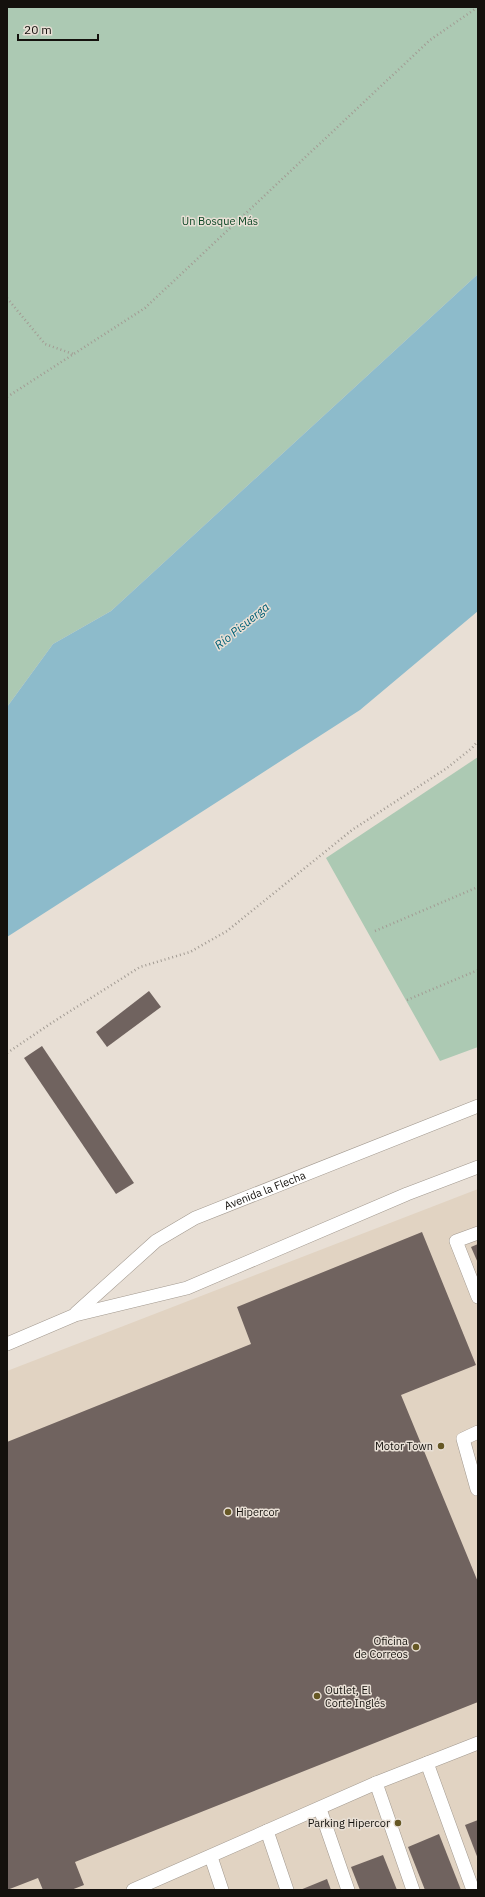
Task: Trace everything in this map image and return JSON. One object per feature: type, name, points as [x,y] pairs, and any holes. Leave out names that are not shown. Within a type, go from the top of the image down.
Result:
[{"type":"lane","name":"Avenida la Flecha","points":[[74,1315],[156,1242],[195,1218],[478,1106]]},
{"type":"lane","name":"Avenida la Flecha","points":[[7,1344],[74,1315],[187,1288],[407,1194],[478,1167]]},
{"type":"lane","points":[[478,1233],[456,1241],[478,1297]]},
{"type":"lane","points":[[463,1439],[478,1425]]},
{"type":"lane","points":[[463,1439],[478,1432]]},
{"type":"lane","points":[[463,1439],[478,1489]]},
{"type":"lane","points":[[134,1890],[157,1885],[266,1831],[320,1809],[376,1783],[478,1743]]},
{"type":"lane","points":[[427,1763],[473,1890]]},
{"type":"lane","points":[[376,1783],[413,1890]]},
{"type":"lane","points":[[320,1809],[348,1890]]},
{"type":"lane","points":[[266,1831],[287,1890]]},
{"type":"lane","points":[[211,1857],[222,1890]]},
{"type":"path","points":[[7,397],[145,308],[430,40],[478,8]]},
{"type":"path","points":[[7,298],[45,344],[73,354]]},
{"type":"path","points":[[7,1053],[52,1022],[140,967],[190,952],[227,931],[352,830],[447,768],[472,748],[478,741]]},
{"type":"path","points":[[375,931],[478,887]]},
{"type":"path","points":[[407,1000],[478,970]]},
{"type":"shaded area","name":"Hipercor","points":[[478,1189],[478,1890],[7,1890],[7,1371]]},
{"type":"green space","name":"Un Bosque Más","points":[[7,7],[478,7],[478,274],[111,611],[53,644],[7,707]]},
{"type":"green space","points":[[478,757],[478,1047],[440,1061],[326,858]]},
{"type":"water","name":"Río Pisuerga","points":[[478,274],[478,611],[360,710],[7,937],[7,707],[53,644],[111,611]]},
{"type":"building","points":[[149,991],[161,1007],[107,1047],[96,1032]]},
{"type":"building","points":[[42,1046],[134,1183],[116,1194],[24,1058]]},
{"type":"building","name":"Hipercor","points":[[422,1232],[476,1365],[401,1395],[478,1582],[478,1702],[75,1862],[84,1885],[71,1890],[43,1890],[38,1878],[7,1890],[7,1442],[251,1344],[237,1307]]},
{"type":"building","points":[[478,1244],[478,1263],[471,1247]]},
{"type":"building","points":[[478,1820],[478,1859],[465,1825]]},
{"type":"building","points":[[439,1834],[461,1890],[425,1890],[408,1847]]},
{"type":"building","points":[[383,1855],[397,1890],[360,1890],[351,1867]]},
{"type":"building","points":[[327,1879],[331,1890],[300,1890]]},
{"type":"place","name":"Motor Town","points":[[441,1446]]},
{"type":"place","name":"Hipercor","points":[[228,1512]]},
{"type":"place","name":"Oficina de Correos","points":[[416,1647]]},
{"type":"place","name":"Outlet, El Corte Inglés","points":[[317,1696]]},
{"type":"place","name":"Parking Hipercor","points":[[398,1823]]}]
